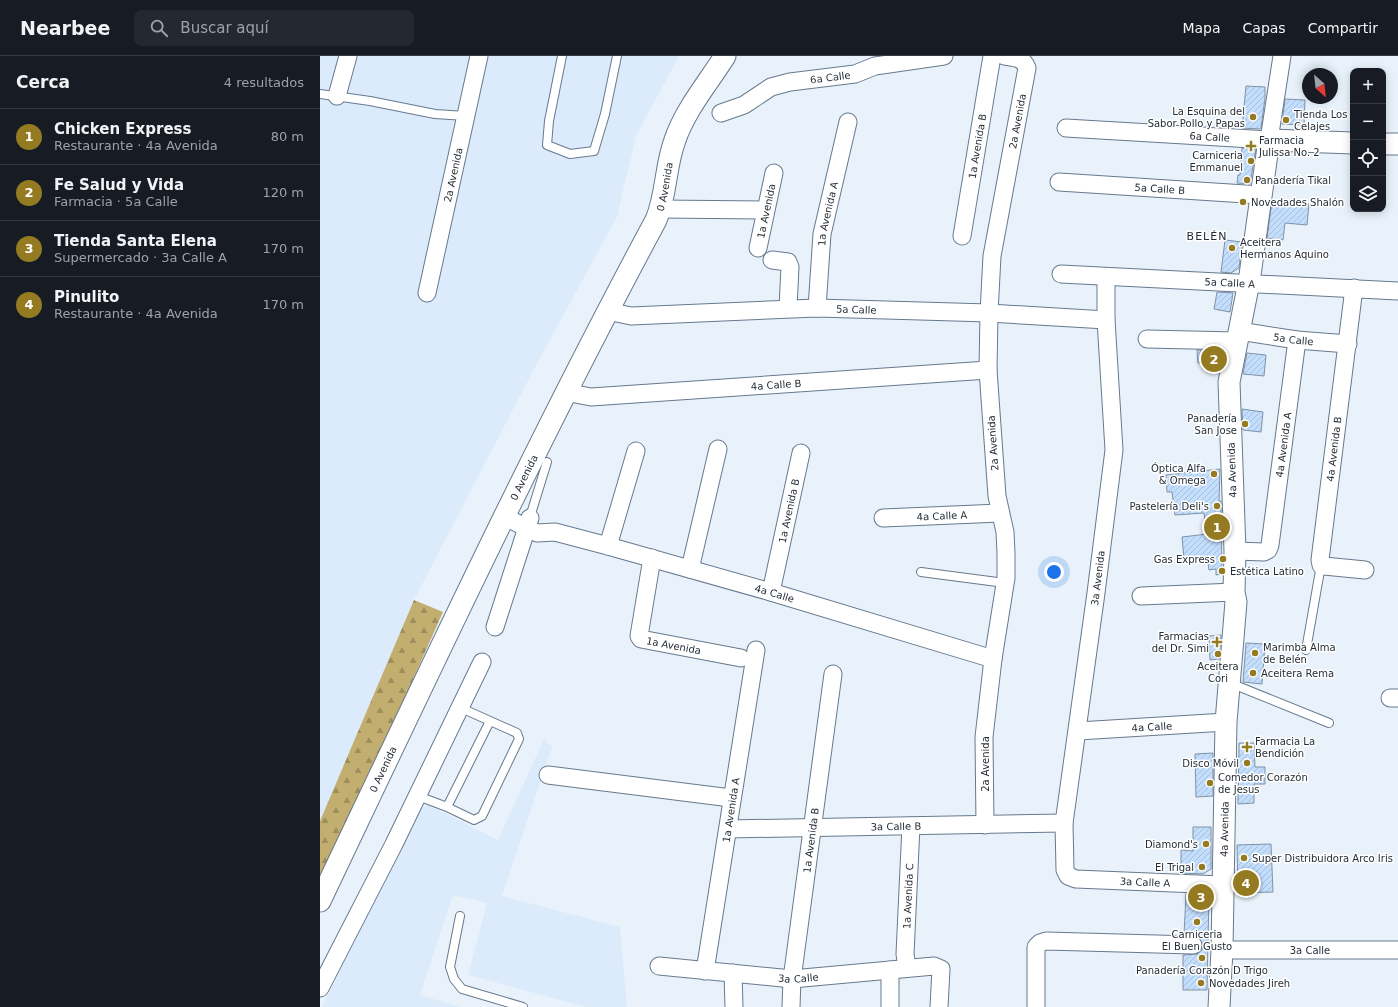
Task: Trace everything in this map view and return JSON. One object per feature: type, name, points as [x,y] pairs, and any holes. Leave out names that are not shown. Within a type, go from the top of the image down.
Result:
[{"type":"street","points":[[337,96],[348,56]]},
{"type":"street","name":"2a Avenida","points":[[427,293],[479,56]]},
{"type":"street","name":"0 Avenida","points":[[320,901],[505,512],[565,392],[660,209],[664,197],[674,142],[681,124],[725,56]]},
{"type":"street","name":"6a Calle","points":[[721,113],[744,105],[771,87],[790,82],[855,74],[875,66],[944,56]]},
{"type":"street","name":"1a Avenida B","points":[[962,236],[992,56]]},
{"type":"street","name":"2a Avenida","points":[[985,825],[984,737],[993,659],[1005,583],[1005,532],[1000,513],[988,370],[992,256],[1027,68],[1025,62],[1021,59],[1004,56]]},
{"type":"street","name":"4a Avenida","points":[[1219,1007],[1222,950],[1226,722],[1236,602],[1234,592],[1235,551],[1229,382],[1249,282],[1282,56]]},
{"type":"street","name":"1a Avenida A","points":[[817,308],[822,234],[848,122]]},
{"type":"street","name":"6a Calle","points":[[1066,128],[1269,140],[1350,143]]},
{"type":"street","points":[[1386,144],[1398,144]]},
{"type":"street","name":"1a Avenida","points":[[758,248],[774,173]]},
{"type":"street","name":"5a Calle B","points":[[1059,182],[1261,195]]},
{"type":"street","points":[[660,209],[765,210]]},
{"type":"street","points":[[772,260],[788,262],[790,267],[788,308]]},
{"type":"street","name":"5a Calle A","points":[[1061,274],[1249,282],[1398,291]]},
{"type":"street","name":"3a Avenida","points":[[1068,876],[1065,870],[1064,823],[1078,731],[1114,450],[1106,320],[1106,277]]},
{"type":"street","name":"4a Avenida B","points":[[1320,565],[1354,288]]},
{"type":"street","name":"5a Calle","points":[[607,311],[631,316],[788,308],[817,308],[1106,320]]},
{"type":"street","name":"5a Calle","points":[[1147,339],[1237,336],[1348,344]]},
{"type":"street","name":"4a Avenida A","points":[[1235,551],[1264,552],[1268,550],[1270,545],[1297,340]]},
{"type":"street","name":"4a Calle B","points":[[565,392],[591,397],[988,370]]},
{"type":"street","points":[[690,569],[718,449]]},
{"type":"street","points":[[608,546],[636,451]]},
{"type":"street","name":"1a Avenida B","points":[[771,592],[801,454]]},
{"type":"street","name":"4a Calle","points":[[505,512],[528,523],[542,522],[555,532],[771,592],[993,659]]},
{"type":"street","name":"4a Calle A","points":[[883,518],[1000,513]]},
{"type":"street","points":[[495,628],[528,523]]},
{"type":"street","name":"1a Avenida","points":[[652,558],[639,636],[641,639],[741,658]]},
{"type":"street","points":[[1320,565],[1365,570]]},
{"type":"street","points":[[1141,596],[1234,592]]},
{"type":"street","name":"1a Avenida A","points":[[705,971],[728,829],[731,798],[756,650]]},
{"type":"street","points":[[320,988],[418,796],[482,662]]},
{"type":"street","name":"1a Avenida B","points":[[791,1007],[792,979],[833,674]]},
{"type":"street","name":"4a Calle","points":[[1078,731],[1226,722]]},
{"type":"street","points":[[548,775],[731,798]]},
{"type":"street","name":"3a Calle B","points":[[728,829],[1064,823]]},
{"type":"street","name":"1a Avenida C","points":[[907,967],[905,954],[911,826]]},
{"type":"street","name":"3a Calle A","points":[[1068,876],[1076,879],[1222,885]]},
{"type":"street","points":[[1036,1007],[1036,947],[1040,943],[1046,941],[1193,945]]},
{"type":"street","name":"3a Calle","points":[[1222,950],[1398,950]]},
{"type":"street","name":"3a Calle","points":[[659,966],[792,979],[890,970],[907,967],[938,966],[941,969],[939,1007]]},
{"type":"street","points":[[890,970],[890,1007]]},
{"type":"street","points":[[733,974],[734,1007]]},
{"type":"lane","points":[[562,56],[549,120],[547,146],[570,154],[594,151],[605,114],[617,56]]},
{"type":"lane","points":[[320,94],[370,101],[435,114],[466,116]]},
{"type":"lane","points":[[528,523],[547,462]]},
{"type":"lane","points":[[1306,650],[1320,565]]},
{"type":"lane","points":[[921,572],[1005,583]]},
{"type":"lane","points":[[1229,682],[1330,723]]},
{"type":"lane","points":[[418,796],[447,807],[474,820],[482,816],[519,740],[517,733],[461,708]]},
{"type":"lane","points":[[447,807],[490,721]]},
{"type":"lane","points":[[460,916],[450,966],[454,979],[462,989],[523,1007]]},
{"type":"shaded area","points":[[320,56],[679,56],[636,136],[617,217],[533,371],[414,600],[320,821]]},
{"type":"shaded area","points":[[544,739],[552,747],[502,896],[620,927],[627,1007],[586,1007],[468,975],[487,903],[453,895],[420,995],[460,1007],[322,1007],[419,809],[428,805],[498,840]]},
{"type":"green space","points":[[414,600],[443,612],[357,805],[320,878],[320,821]]},
{"type":"building","points":[[1246,86],[1265,87],[1261,128],[1259,129],[1242,128]]},
{"type":"building","points":[[1285,99],[1302,100],[1302,104],[1305,104],[1304,125],[1282,124]]},
{"type":"building","points":[[1242,148],[1256,149],[1250,184],[1237,183],[1238,175],[1240,175]]},
{"type":"building","points":[[1272,201],[1309,204],[1307,225],[1285,223],[1283,240],[1267,238]]},
{"type":"building","points":[[1225,240],[1242,242],[1239,268],[1231,273],[1221,272]]},
{"type":"building","points":[[1217,292],[1233,293],[1230,312],[1214,309]]},
{"type":"building","points":[[1197,350],[1218,351],[1218,363],[1198,363]]},
{"type":"building","points":[[1247,353],[1266,355],[1264,376],[1243,374]]},
{"type":"building","points":[[1242,409],[1263,412],[1261,432],[1243,430]]},
{"type":"building","points":[[1220,469],[1219,501],[1221,501],[1222,574],[1216,575],[1216,569],[1209,570],[1207,557],[1184,559],[1182,537],[1207,534],[1204,513],[1175,515],[1172,492],[1167,492],[1166,475]]},
{"type":"building","name":"Farmacias del Dr. Simi","points":[[1221,635],[1219,659],[1210,660],[1209,636]]},
{"type":"building","points":[[1246,643],[1265,644],[1262,684],[1243,682]]},
{"type":"building","points":[[1239,743],[1254,743],[1255,767],[1265,767],[1265,784],[1254,784],[1254,803],[1238,804]]},
{"type":"building","points":[[1213,753],[1213,796],[1196,797],[1195,754]]},
{"type":"building","points":[[1193,827],[1211,827],[1211,869],[1203,874],[1181,873],[1181,850],[1193,851]]},
{"type":"building","points":[[1271,844],[1273,892],[1238,893],[1237,845]]},
{"type":"building","points":[[1186,894],[1209,894],[1207,990],[1183,990],[1183,955],[1197,954],[1202,950],[1203,945],[1198,936],[1184,935]]},
{"type":"place","name":"La Esquina del Sabor Pollo y Papas","points":[[1253,117]]},
{"type":"place","name":"Tienda Los Celajes","points":[[1286,120]]},
{"type":"place","name":"Farmacia Julissa No. 2","points":[[1251,146]]},
{"type":"place","name":"Carniceria Emmanuel","points":[[1251,161]]},
{"type":"place","name":"Panadería Tikal","points":[[1247,180]]},
{"type":"place","name":"Novedades Shalón","points":[[1243,202]]},
{"type":"place","name":"Aceitera Hermanos Aquino","points":[[1232,248]]},
{"type":"place","name":"Fe Salud y Vida","points":[[1214,359]]},
{"type":"place","name":"Panadería San Jose","points":[[1245,424]]},
{"type":"place","name":"Óptica Alfa & Omega","points":[[1214,474]]},
{"type":"place","name":"Pastelería Deli's","points":[[1217,506]]},
{"type":"place","name":"Chicken Express","points":[[1217,527]]},
{"type":"place","name":"Gas Express","points":[[1223,559]]},
{"type":"place","name":"Estética Latino","points":[[1222,571]]},
{"type":"place","name":"Farmacias del Dr. Simi","points":[[1217,642]]},
{"type":"place","name":"Marimba Alma de Belén","points":[[1255,653]]},
{"type":"place","name":"Aceitera Cori","points":[[1218,654]]},
{"type":"place","name":"Aceitera Rema","points":[[1253,673]]},
{"type":"place","name":"Farmacia La Bendición","points":[[1247,747]]},
{"type":"place","name":"Disco Móvil","points":[[1247,763]]},
{"type":"place","name":"Comedor Corazón de Jesus","points":[[1210,783]]},
{"type":"place","name":"Diamond's","points":[[1206,844]]},
{"type":"place","name":"Super Distribuidora Arco Iris","points":[[1244,858]]},
{"type":"place","name":"El Trigal","points":[[1202,867]]},
{"type":"place","name":"Pinulito","points":[[1246,883]]},
{"type":"place","name":"Tienda Santa Elena","points":[[1201,897]]},
{"type":"place","name":"Carniceria El Buen Gusto","points":[[1197,922]]},
{"type":"place","name":"Panadería Corazón D Trigo","points":[[1202,958]]},
{"type":"place","name":"Novedades Jireh","points":[[1201,983]]},
{"type":"district","name":"BELÉN","points":[[1207,236]]}]
